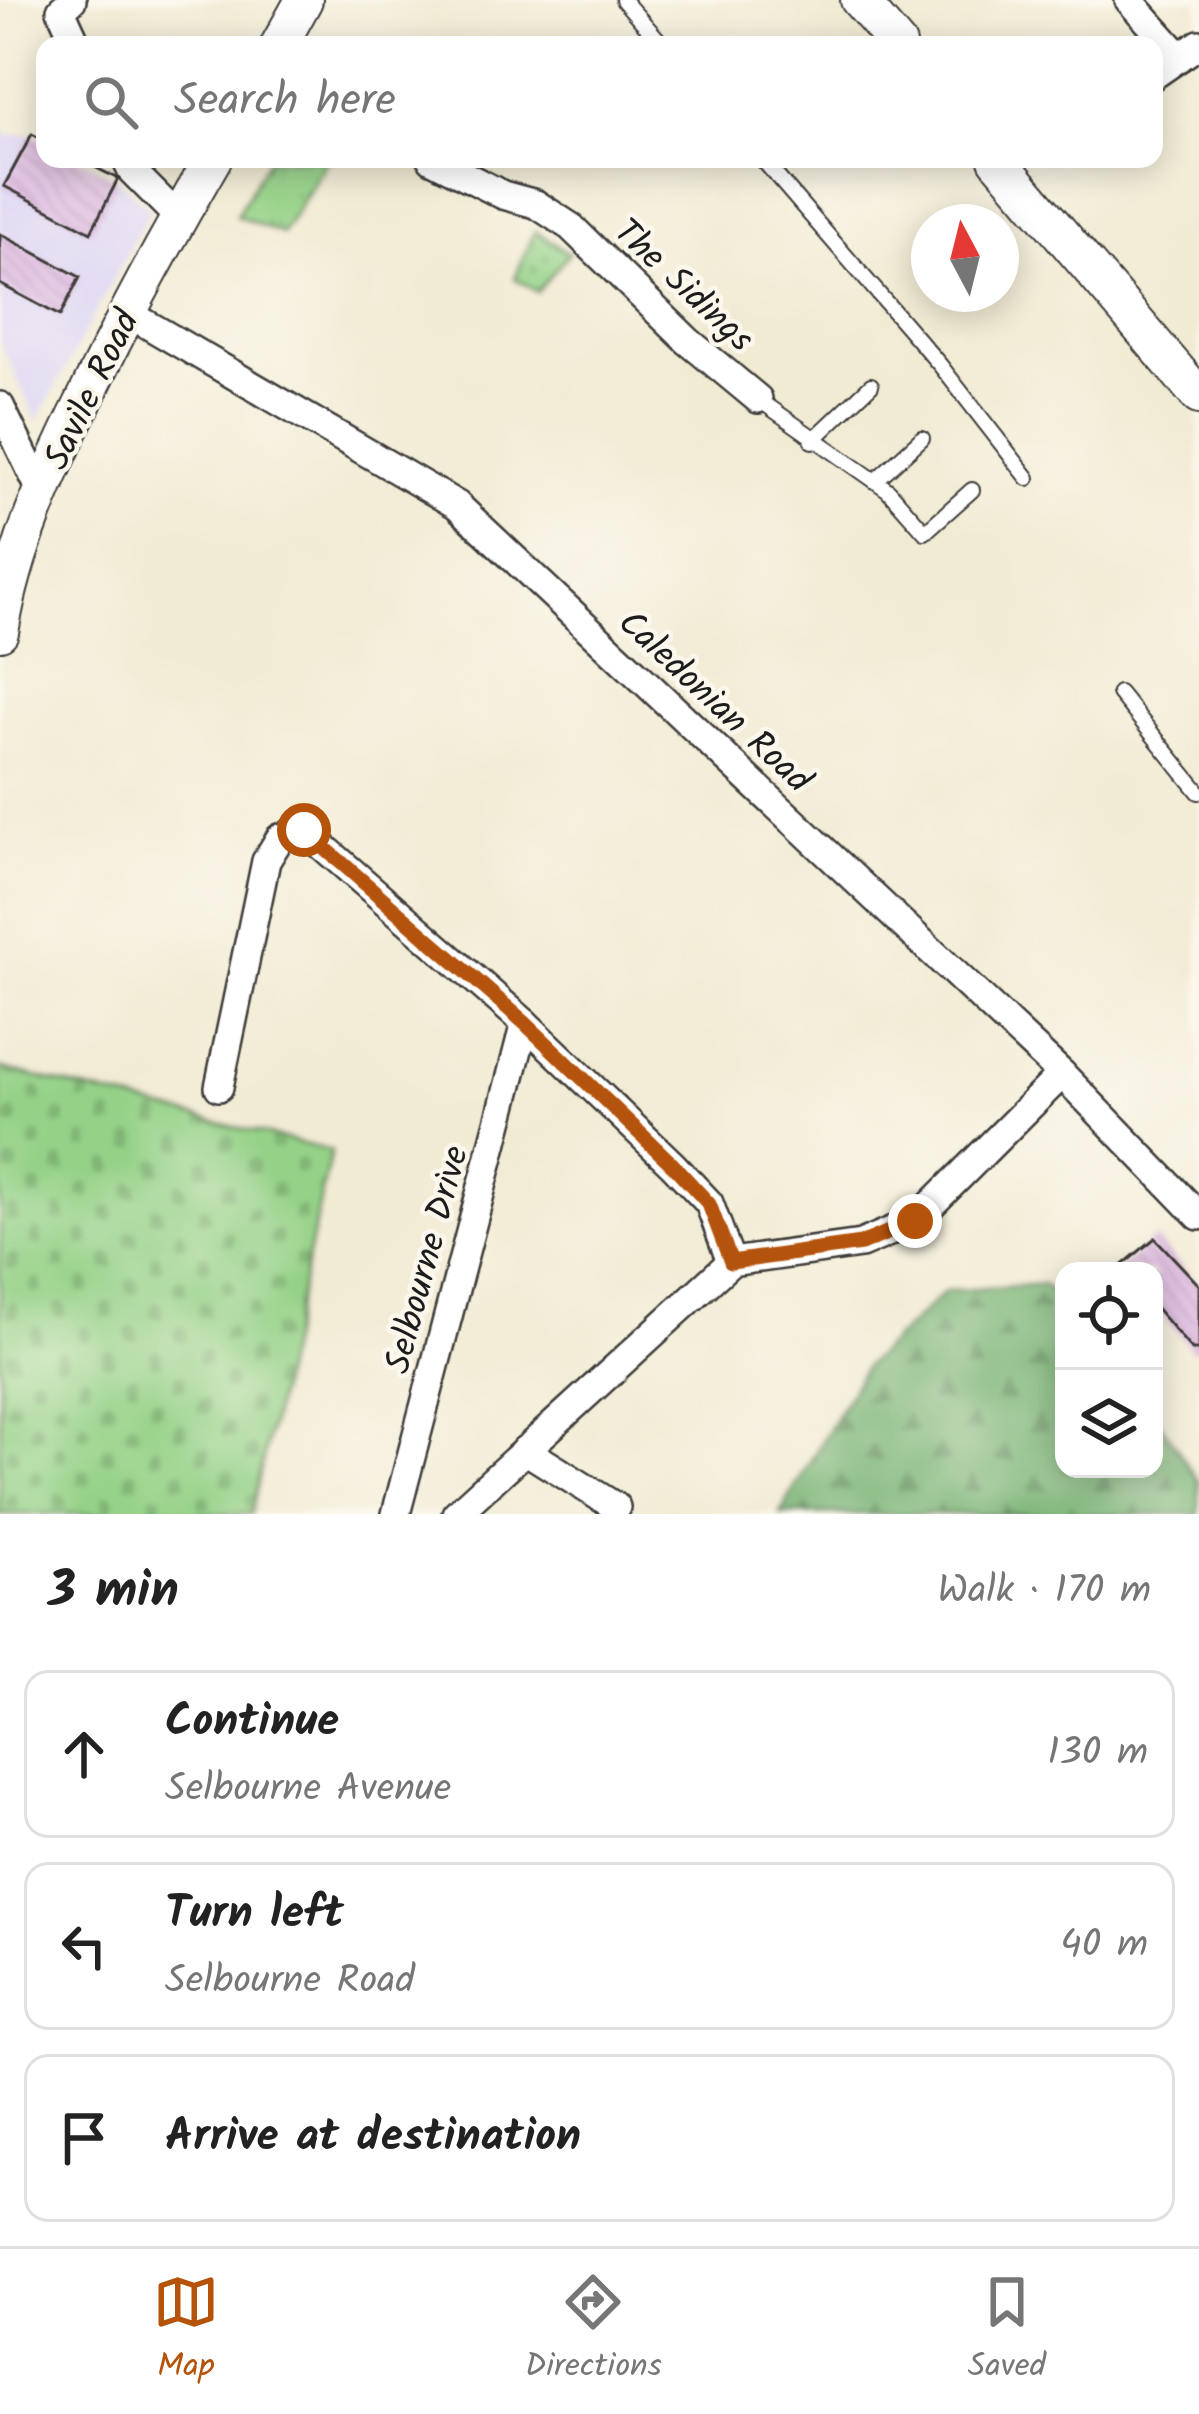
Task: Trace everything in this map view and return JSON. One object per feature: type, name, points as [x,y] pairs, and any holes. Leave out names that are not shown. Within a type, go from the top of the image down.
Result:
[{"type":"main road","points":[[284,36],[304,0]]},
{"type":"main road","points":[[859,0],[890,36]]},
{"type":"main road","name":"Savile Road","points":[[0,632],[10,576],[41,490],[126,312],[208,168]]},
{"type":"main road","points":[[1017,168],[1197,391]]},
{"type":"street","points":[[72,0],[62,10],[72,36]]},
{"type":"street","points":[[1129,0],[1189,50],[1163,69]]},
{"type":"street","points":[[130,168],[178,218]]},
{"type":"street","name":"The Sidings","points":[[450,168],[502,195],[536,204],[571,227],[688,341],[758,399]]},
{"type":"street","name":"Caledonian Road","points":[[126,312],[457,505],[1062,1074],[1199,1216]]},
{"type":"street","points":[[0,406],[41,490]]},
{"type":"street","points":[[219,1087],[266,861],[280,838],[304,830],[525,1023],[709,1204],[731,1262]]},
{"type":"street","name":"Selbourne Drive","points":[[396,1514],[525,1023]]},
{"type":"street","points":[[456,1514],[731,1262],[861,1244],[915,1221],[1062,1074]]},
{"type":"street","points":[[525,1450],[616,1508]]},
{"type":"lane","points":[[623,0],[655,36]]},
{"type":"lane","points":[[770,168],[940,365],[1028,478]]},
{"type":"lane","points":[[812,441],[871,385]]},
{"type":"lane","points":[[758,399],[875,481],[925,532],[972,490]]},
{"type":"lane","points":[[875,481],[922,438]]},
{"type":"lane","points":[[1119,692],[1199,792]]},
{"type":"shaded area","points":[[0,127],[8,135],[36,136],[36,168],[97,168],[118,179],[150,210],[37,422],[0,342]]},
{"type":"green space","points":[[263,168],[322,168],[282,234],[236,216]]},
{"type":"green space","points":[[535,231],[569,253],[537,292],[515,278]]},
{"type":"green space","points":[[0,1068],[331,1151],[251,1514],[0,1514]]},
{"type":"green space","points":[[1043,1284],[1055,1296],[1055,1478],[1163,1478],[1163,1428],[1199,1482],[1199,1514],[780,1514],[865,1366],[946,1291]]},
{"type":"building","points":[[32,134],[36,136],[36,168],[97,168],[118,179],[91,232],[4,186]]},
{"type":"building","points":[[0,234],[80,277],[60,316],[0,284]]},
{"type":"building","points":[[1155,1238],[1199,1285],[1199,1350],[1192,1350],[1163,1316],[1163,1262],[1126,1262]]},
{"type":"route","points":[[304,830],[525,1023],[673,1165],[709,1204],[731,1262],[861,1244],[915,1221]]}]
